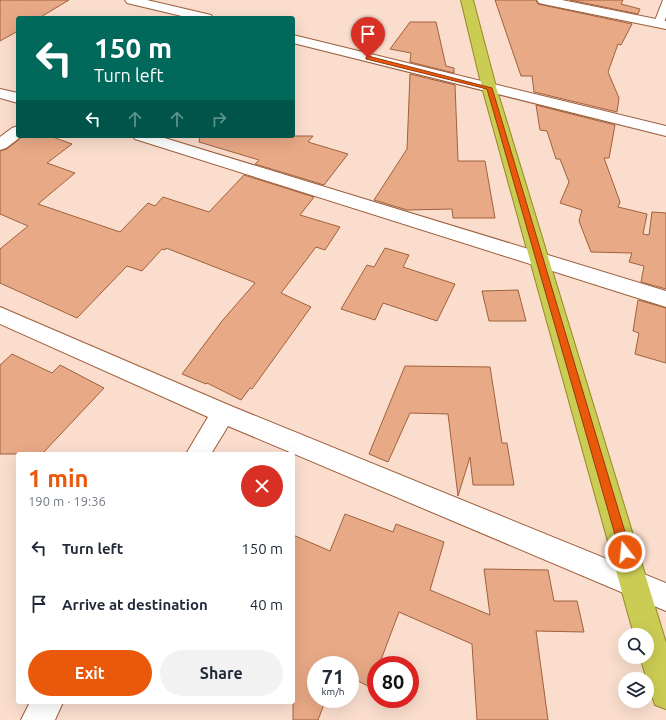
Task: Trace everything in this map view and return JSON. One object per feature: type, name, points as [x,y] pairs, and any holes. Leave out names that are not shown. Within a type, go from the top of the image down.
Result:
[{"type":"highway","points":[[467,0],[489,88],[541,260],[666,694]]},
{"type":"street","points":[[131,0],[176,15],[186,16]]},
{"type":"street","points":[[543,0],[663,24]]},
{"type":"street","points":[[176,15],[191,4]]},
{"type":"street","points":[[295,40],[666,131]]},
{"type":"street","points":[[0,92],[16,97]]},
{"type":"street","points":[[0,145],[16,133]]},
{"type":"street","points":[[147,138],[666,299]]},
{"type":"street","points":[[0,315],[223,413],[666,597]]},
{"type":"street","points":[[199,452],[223,413]]},
{"type":"street","points":[[37,720],[47,704]]},
{"type":"lane","points":[[663,24],[666,2]]},
{"type":"building","points":[[0,0],[69,0],[42,16],[16,16],[16,32],[0,41]]},
{"type":"building","points":[[495,0],[536,0],[538,4],[632,24],[621,45],[618,44],[608,72],[619,98],[617,112],[534,92],[532,76],[521,76]]},
{"type":"building","points":[[570,0],[623,0],[621,4],[640,9],[638,14]]},
{"type":"building","points":[[410,22],[436,22],[446,66],[454,68],[454,73],[410,62],[411,53],[390,49]]},
{"type":"building","points":[[410,74],[455,85],[458,161],[485,161],[495,218],[453,218],[452,209],[407,210],[374,200],[407,149]]},
{"type":"building","points":[[536,105],[615,125],[609,158],[604,158],[620,202],[618,207],[647,214],[643,234],[649,235],[652,212],[666,213],[666,289],[641,282],[644,266],[629,262],[632,253],[591,252],[579,221],[582,210],[560,203],[569,182],[560,159],[556,159],[547,131],[540,130]]},
{"type":"building","points":[[295,136],[313,136],[308,142],[348,154],[324,185],[255,164],[259,160],[199,142],[200,138],[295,138]]},
{"type":"building","points":[[21,138],[56,138],[72,144],[47,163],[75,173],[38,204],[120,232],[148,203],[155,206],[163,197],[209,212],[244,175],[314,197],[300,215],[340,227],[325,250],[316,247],[281,293],[311,307],[252,389],[250,388],[241,400],[207,383],[206,384],[182,374],[222,321],[255,283],[251,281],[166,248],[165,250],[162,249],[142,271],[127,266],[77,318],[0,283],[0,249],[28,226],[0,214],[0,151],[7,149]]},
{"type":"building","points":[[385,248],[409,255],[403,267],[455,284],[437,321],[383,303],[375,320],[341,309],[367,265],[374,267]]},
{"type":"building","points":[[518,290],[526,321],[489,321],[482,291]]},
{"type":"building","points":[[638,300],[666,308],[666,363],[635,354],[639,333],[633,331]]},
{"type":"building","points":[[12,354],[52,373],[60,365],[104,388],[44,452],[16,452],[16,454],[0,454],[0,365]]},
{"type":"building","points":[[405,366],[490,367],[502,443],[507,443],[514,485],[473,485],[470,457],[458,496],[448,414],[410,413],[388,462],[369,454]]},
{"type":"building","points":[[345,514],[393,532],[396,524],[444,542],[430,590],[490,615],[484,569],[548,570],[554,601],[577,601],[584,632],[536,631],[548,720],[477,720],[472,644],[399,612],[382,656],[367,656],[367,686],[359,682],[359,656],[307,656],[307,708],[323,708],[318,720],[293,720],[293,704],[295,704],[295,536],[330,551]]},
{"type":"route","points":[[368,58],[489,88],[541,260],[625,552]]}]
